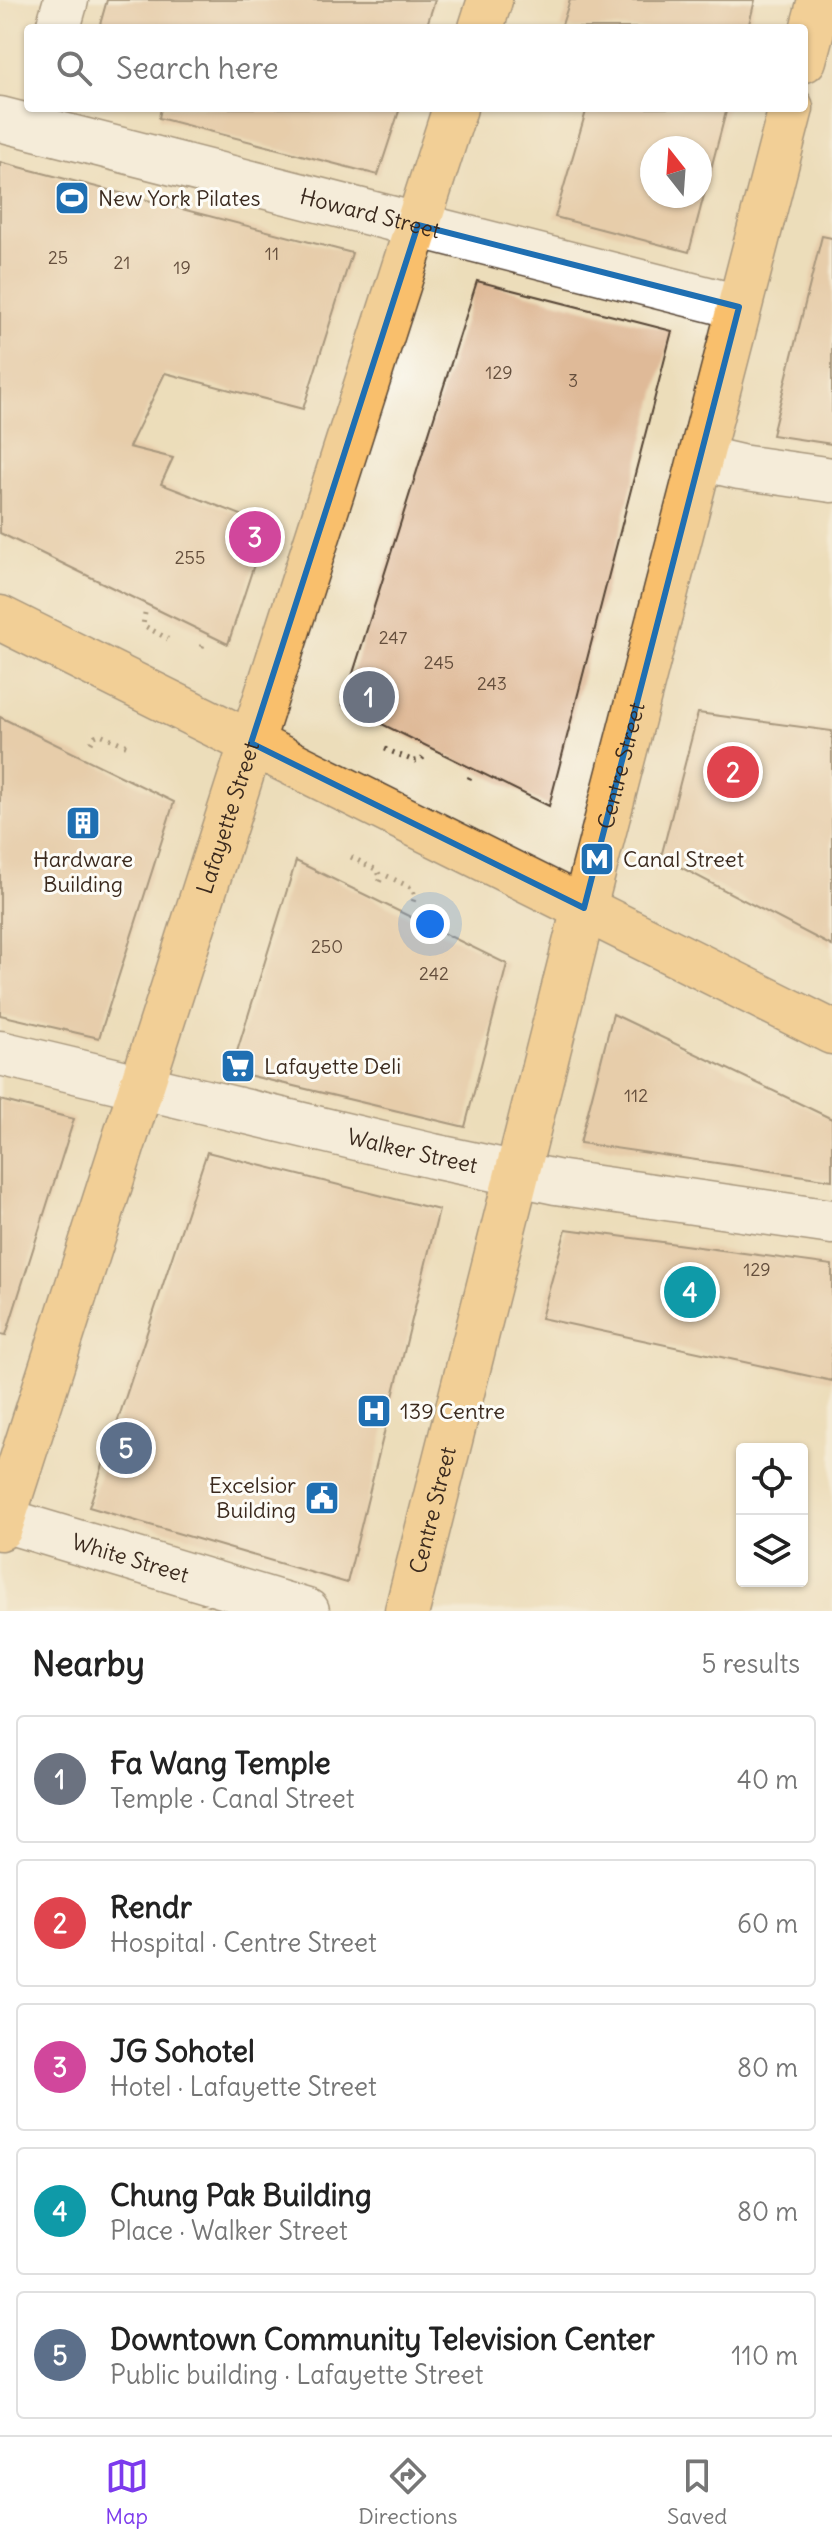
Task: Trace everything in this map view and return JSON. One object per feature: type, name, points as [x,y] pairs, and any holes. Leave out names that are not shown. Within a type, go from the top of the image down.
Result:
[{"type":"main road","points":[[482,24],[490,0]]},
{"type":"main road","points":[[808,45],[820,0]]},
{"type":"main road","name":"Lafayette Street","points":[[1,1522],[454,112]]},
{"type":"main road","name":"Centre Street","points":[[407,1611],[584,908],[790,112]]},
{"type":"main road","points":[[0,618],[832,1032]]},
{"type":"street","points":[[59,24],[66,0]]},
{"type":"street","name":"Howard Street","points":[[22,118],[418,225],[739,307]]},
{"type":"street","points":[[701,458],[740,467],[832,480]]},
{"type":"street","name":"Walker Street","points":[[0,1053],[518,1174],[579,1186],[832,1222]]},
{"type":"street","name":"White Street","points":[[1,1522],[307,1611]]},
{"type":"path","points":[[145,613],[143,625],[168,639]]},
{"type":"path","points":[[91,743],[95,736],[104,734],[130,747]]},
{"type":"path","points":[[385,749],[414,761],[421,760],[427,753]]},
{"type":"path","points":[[351,857],[377,870],[381,878],[378,885]]},
{"type":"path","points":[[387,876],[412,888],[415,896],[413,902]]},
{"type":"highlighted area","points":[[418,225],[739,307],[584,908],[251,743]]},
{"type":"building","points":[[107,0],[435,0],[427,24],[100,24]]},
{"type":"building","points":[[570,0],[755,0],[749,24],[562,24]]},
{"type":"building","points":[[160,112],[399,112],[378,175],[159,118]]},
{"type":"building","points":[[586,112],[726,112],[712,165],[712,136],[640,136],[640,208],[701,208],[689,252],[555,217]]},
{"type":"building","points":[[0,162],[352,253],[303,409],[165,373],[129,447],[173,458],[161,484],[267,525],[228,644],[0,533]]},
{"type":"building","points":[[822,236],[832,238],[832,444],[772,435]]},
{"type":"building","points":[[477,281],[672,331],[549,806],[343,705]]},
{"type":"building","points":[[698,713],[832,731],[832,946],[661,857]]},
{"type":"building","points":[[0,717],[174,802],[99,1038],[0,1015]]},
{"type":"building","points":[[296,861],[507,964],[465,1127],[231,1071]]},
{"type":"building","points":[[613,1014],[832,1119],[832,1180],[580,1143]]},
{"type":"building","points":[[0,1100],[74,1119],[6,1335],[0,1334]]},
{"type":"building","points":[[207,1152],[439,1210],[347,1583],[89,1507]]},
{"type":"building","points":[[566,1229],[832,1265],[832,1381],[541,1318]]},
{"type":"place","name":"New York Pilates","points":[[72,198]]},
{"type":"place","name":"JG Sohotel","points":[[255,537]]},
{"type":"place","name":"Fa Wang Temple","points":[[369,697]]},
{"type":"place","name":"Rendr","points":[[733,772]]},
{"type":"place","name":"Hardware Building","points":[[83,823]]},
{"type":"place","name":"Canal Street","points":[[597,859]]},
{"type":"place","name":"Lafayette Deli","points":[[238,1066]]},
{"type":"place","name":"Chung Pak Building","points":[[690,1292]]},
{"type":"place","name":"139 Centre","points":[[374,1411]]},
{"type":"place","name":"Downtown Community Television Center","points":[[126,1448]]},
{"type":"place","name":"Excelsior Building","points":[[322,1498]]}]
